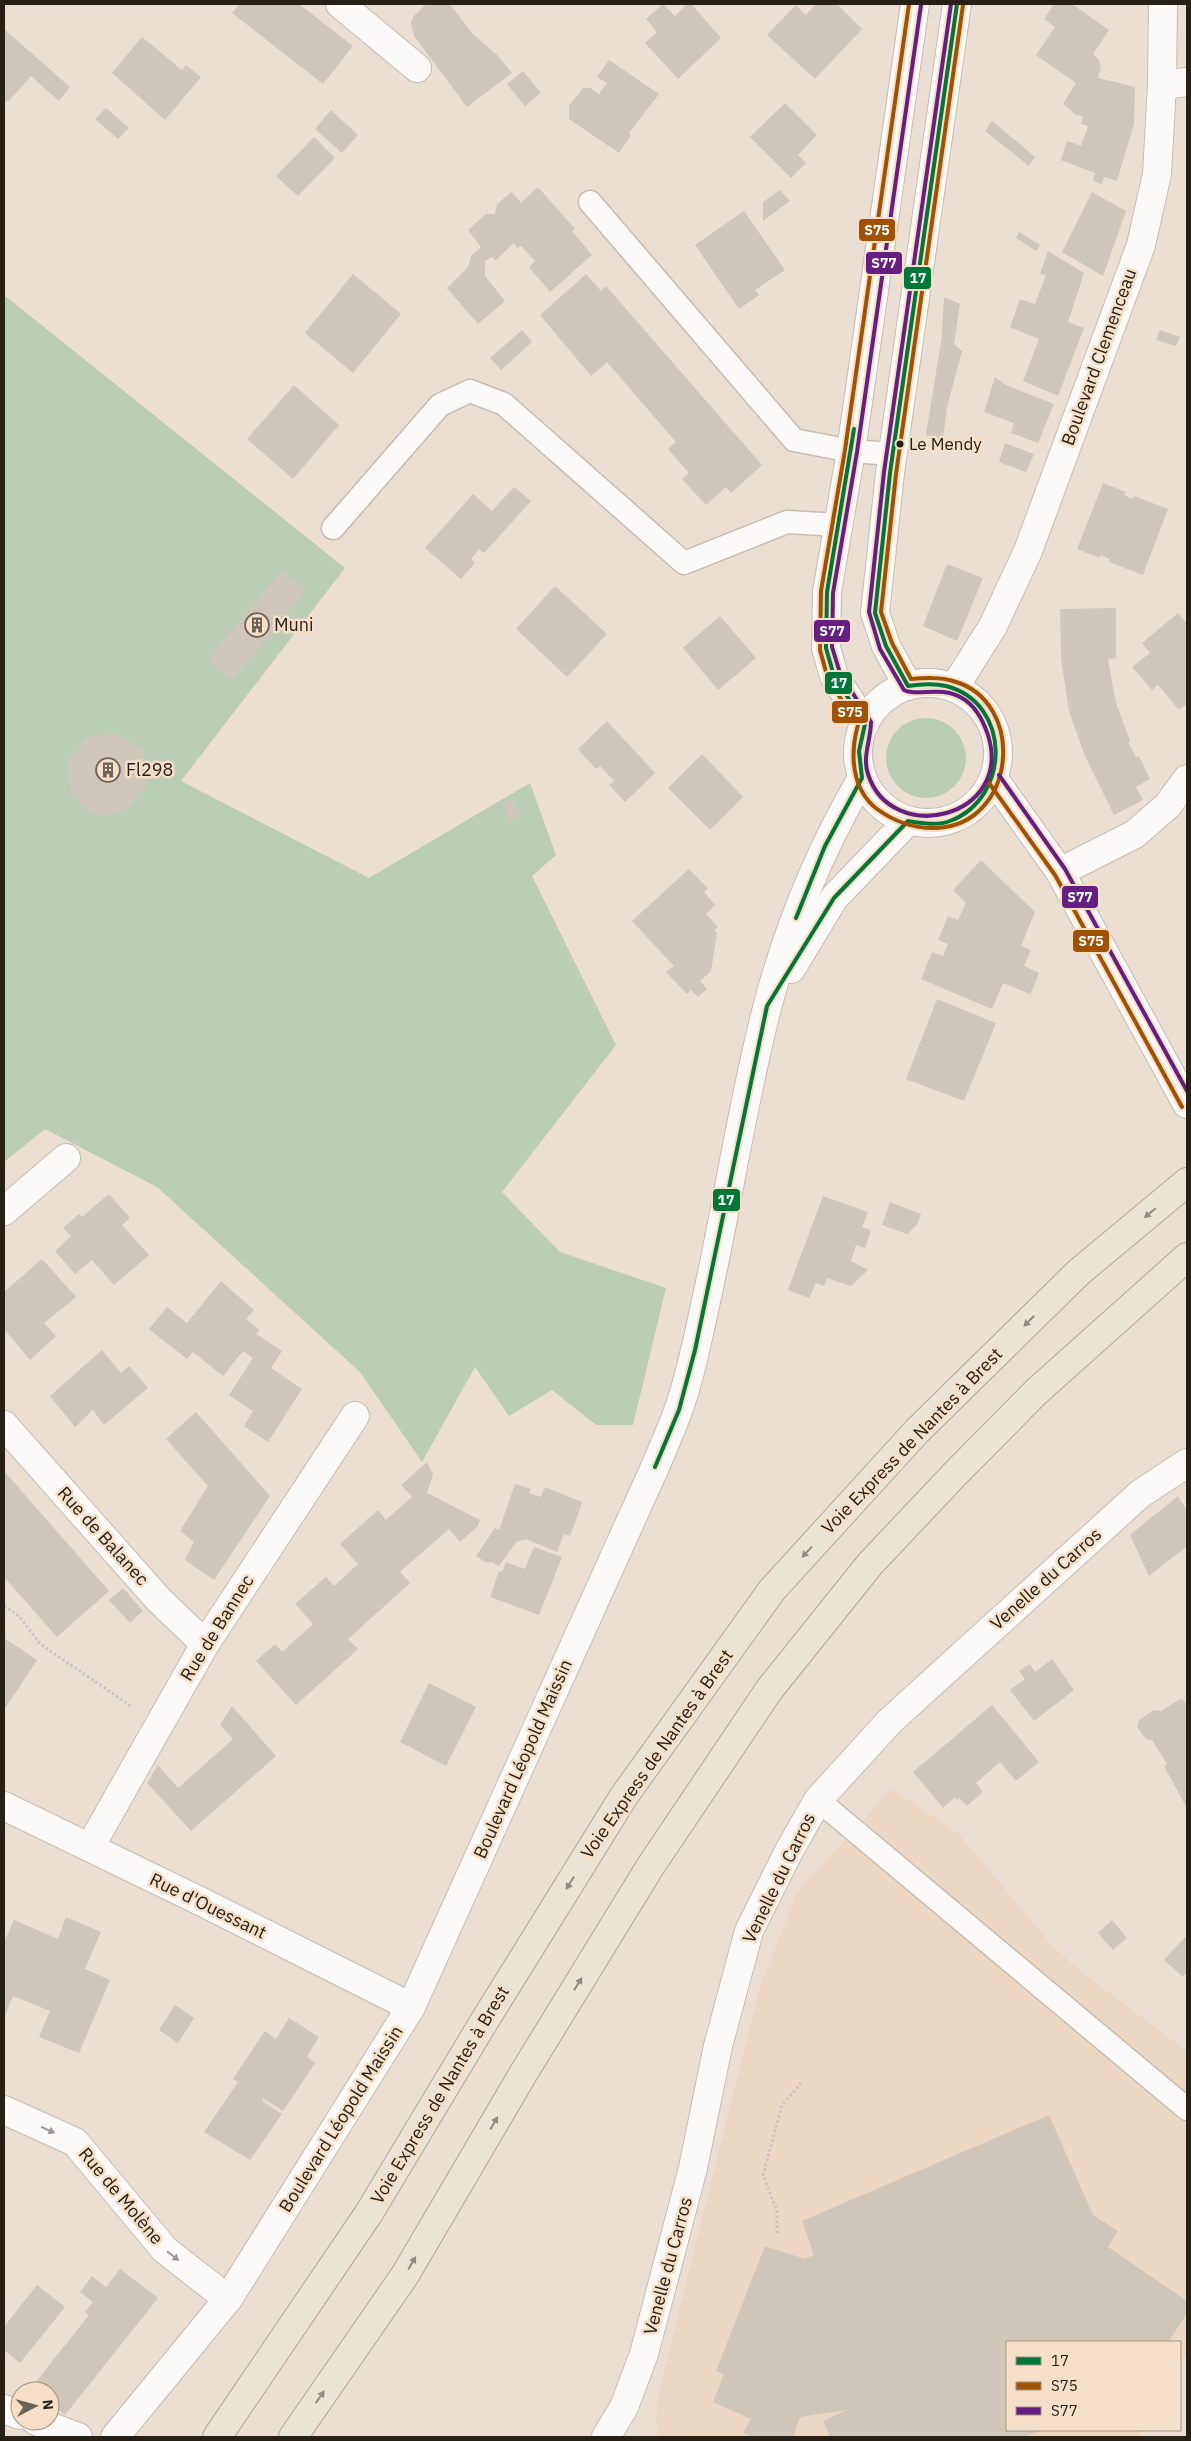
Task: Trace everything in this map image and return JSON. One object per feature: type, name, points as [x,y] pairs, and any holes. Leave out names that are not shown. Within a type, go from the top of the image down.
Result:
[{"type":"highway","name":"Voie Express de Nantes à Brest","points":[[217,2437],[369,2213],[484,2020],[624,1796],[772,1590],[917,1431],[1079,1272],[1187,1182]]},
{"type":"highway","points":[[293,2437],[405,2276],[523,2074],[650,1868],[769,1690],[870,1564],[961,1468],[1036,1392],[1187,1257]]},
{"type":"street","points":[[340,4],[417,68]]},
{"type":"street","points":[[864,724],[834,676],[826,648],[827,592],[851,451],[915,4]]},
{"type":"street","points":[[908,686],[886,646],[875,614],[893,454],[956,4]]},
{"type":"street","name":"Boulevard Clemenceau","points":[[954,688],[993,626],[1028,550],[1141,245],[1175,84],[1163,4]]},
{"type":"street","points":[[931,683],[954,688],[975,700],[989,719],[998,748],[994,779],[984,797],[968,811],[949,821],[929,824],[908,821],[888,811],[873,797],[862,778],[858,760],[859,742],[864,724],[875,708],[890,694],[908,686],[931,683]]},
{"type":"street","name":"Boulevard Léopold Maissin","points":[[115,2437],[228,2299],[411,2008],[647,1485],[678,1410],[695,1350],[714,1269],[746,1099],[768,1006],[805,893],[839,817],[862,778]]},
{"type":"street","points":[[994,779],[1060,872],[1187,1104]]},
{"type":"street","points":[[1060,872],[1135,834],[1168,805],[1187,779]]},
{"type":"street","name":"Boulevard Léopold Maissin","points":[[768,1006],[834,898],[908,821]]},
{"type":"street","points":[[4,1211],[66,1158]]},
{"type":"street","name":"Rue de Bannec","points":[[90,1847],[205,1644],[356,1416]]},
{"type":"street","name":"Rue de Balanec","points":[[4,1425],[159,1600],[205,1644]]},
{"type":"street","name":"Venelle du Carros","points":[[606,2437],[624,2408],[644,2354],[693,2168],[718,2046],[749,1931],[789,1851],[818,1800],[890,1721],[1140,1494],[1187,1463]]},
{"type":"street","name":"Rue d'Ouessant","points":[[4,1806],[90,1847],[411,2008]]},
{"type":"street","name":"Rue de Molène","points":[[4,2110],[76,2142],[165,2250],[228,2299]]},
{"type":"street","points":[[60,2430],[78,2437]]},
{"type":"lane","points":[[590,202],[794,440],[851,451],[893,454]]},
{"type":"lane","points":[[333,528],[440,405],[470,390],[504,404],[684,563],[787,522],[839,525]]},
{"type":"lane","points":[[818,1800],[1187,2109]]},
{"type":"path","points":[[4,1606],[19,1616],[40,1644],[158,1724]]},
{"type":"path","points":[[777,2233],[777,2211],[763,2175],[782,2105],[801,2083]]},
{"type":"shaded area","points":[[891,1789],[958,1833],[1050,1943],[1081,1972],[1187,2051],[1187,2354],[1181,2365],[1181,2341],[1006,2341],[1006,2431],[1142,2431],[1139,2437],[658,2437],[656,2416],[659,2390],[759,1989],[797,1893]]},
{"type":"green space","points":[[4,295],[345,568],[181,781],[369,878],[530,783],[556,855],[532,876],[616,1045],[502,1192],[560,1252],[666,1288],[633,1425],[596,1425],[552,1390],[509,1416],[475,1367],[422,1462],[360,1372],[157,1187],[45,1129],[4,1162]]},
{"type":"green space","points":[[926,718],[941,721],[954,730],[963,743],[966,758],[963,773],[954,786],[941,795],[926,798],[911,795],[898,786],[889,773],[886,758],[889,743],[898,730],[911,721]]},
{"type":"building","points":[[239,4],[299,4],[353,46],[323,84],[232,13]]},
{"type":"building","points":[[426,4],[447,4],[451,6],[473,34],[498,56],[512,73],[467,107],[414,36],[411,23],[413,17]]},
{"type":"building","points":[[663,4],[675,16],[687,4],[691,4],[721,38],[678,79],[645,43],[657,32],[646,19]]},
{"type":"building","points":[[816,4],[837,4],[862,29],[815,79],[767,35],[796,5],[806,15]]},
{"type":"building","points":[[1054,4],[1072,4],[1109,30],[1093,54],[1099,60],[1101,67],[1098,78],[1135,87],[1134,124],[1117,181],[1104,177],[1102,184],[1093,181],[1095,173],[1061,160],[1067,141],[1081,146],[1088,126],[1081,124],[1083,116],[1076,115],[1063,104],[1076,83],[1036,55],[1055,27],[1044,19]]},
{"type":"building","points":[[4,29],[70,87],[59,101],[31,76],[8,102],[4,99]]},
{"type":"building","points":[[142,37],[182,70],[186,65],[201,77],[165,120],[112,73]]},
{"type":"building","points":[[609,60],[659,94],[629,133],[631,135],[619,153],[569,119],[569,106],[583,88],[590,88],[599,94],[607,83],[597,77]]},
{"type":"building","points":[[523,71],[541,93],[525,106],[507,84]]},
{"type":"building","points":[[785,103],[817,135],[798,155],[806,163],[791,178],[750,137]]},
{"type":"building","points":[[106,108],[129,128],[118,139],[95,119]]},
{"type":"building","points":[[331,110],[358,135],[342,153],[315,129]]},
{"type":"building","points":[[992,121],[1035,157],[1029,166],[985,131]]},
{"type":"building","points":[[314,137],[335,158],[298,196],[276,176]]},
{"type":"building","points":[[538,187],[575,229],[572,231],[592,255],[550,292],[529,267],[535,261],[521,246],[517,248],[514,243],[495,261],[492,257],[485,261],[485,276],[505,301],[478,324],[447,288],[468,267],[471,256],[481,247],[468,230],[486,214],[495,214],[497,204],[512,192],[521,203]]},
{"type":"building","points":[[780,190],[790,201],[763,221],[763,202]]},
{"type":"building","points":[[1092,192],[1126,211],[1103,276],[1062,252]]},
{"type":"building","points":[[744,211],[785,270],[755,290],[759,295],[739,309],[695,245]]},
{"type":"building","points":[[1019,232],[1040,245],[1036,251],[1016,238]]},
{"type":"building","points":[[1048,251],[1084,273],[1068,322],[1084,328],[1058,396],[1023,381],[1039,339],[1010,327],[1020,299],[1035,304],[1046,275],[1040,274]]},
{"type":"building","points":[[353,274],[401,314],[353,373],[305,333]]},
{"type":"building","points":[[586,274],[601,291],[606,286],[762,465],[731,493],[726,487],[706,505],[682,479],[689,473],[668,449],[676,442],[607,362],[591,376],[540,315]]},
{"type":"building","points":[[944,297],[960,304],[954,344],[962,351],[947,407],[943,439],[926,435],[942,335]]},
{"type":"building","points":[[522,330],[532,342],[501,370],[490,358]]},
{"type":"building","points":[[1160,330],[1180,337],[1176,346],[1156,340]]},
{"type":"building","points":[[995,377],[1006,385],[1054,404],[1038,443],[1011,433],[1014,423],[984,412]]},
{"type":"building","points":[[294,385],[339,425],[293,479],[247,439]]},
{"type":"building","points":[[1005,443],[1034,454],[1026,472],[999,462]]},
{"type":"building","points":[[1103,483],[1126,492],[1124,495],[1133,499],[1134,496],[1168,509],[1143,575],[1109,562],[1110,559],[1101,555],[1100,558],[1077,549]]},
{"type":"building","points":[[514,487],[531,501],[484,553],[479,549],[471,559],[475,563],[461,579],[425,548],[473,494],[492,511]]},
{"type":"building","points":[[947,564],[983,578],[957,641],[923,626]]},
{"type":"building","name":"Muni","points":[[282,571],[306,591],[232,680],[208,660]]},
{"type":"building","points":[[555,586],[607,634],[567,677],[516,629]]},
{"type":"building","points":[[1116,608],[1116,658],[1108,659],[1113,688],[1117,706],[1130,741],[1128,742],[1136,757],[1139,756],[1150,779],[1136,787],[1143,800],[1114,815],[1085,756],[1069,711],[1061,658],[1060,609]]},
{"type":"building","points":[[1178,613],[1185,622],[1187,620],[1187,703],[1179,710],[1158,685],[1152,690],[1132,667],[1150,653],[1142,643]]},
{"type":"building","points":[[720,616],[756,658],[718,690],[683,648]]},
{"type":"building","points":[[607,721],[655,773],[625,802],[609,785],[614,781],[600,766],[596,769],[578,749]]},
{"type":"building","name":"Fl298","points":[[117,734],[143,750],[149,780],[128,809],[97,817],[72,795],[68,761],[87,737]]},
{"type":"building","points":[[702,754],[743,797],[710,830],[668,788]]},
{"type":"building","points":[[512,799],[521,815],[511,820],[502,805]]},
{"type":"building","points":[[981,860],[1035,912],[1021,946],[1031,950],[1024,966],[1039,973],[1036,981],[1030,994],[1003,983],[992,1009],[921,979],[932,952],[943,956],[948,944],[938,940],[948,916],[958,920],[966,903],[953,890]]},
{"type":"building","points":[[689,869],[708,889],[704,892],[715,905],[706,914],[718,927],[714,930],[717,933],[711,971],[700,981],[707,989],[698,997],[691,990],[687,994],[666,972],[674,966],[632,921]]},
{"type":"building","points":[[937,999],[996,1023],[964,1101],[906,1079]]},
{"type":"building","points":[[109,1194],[130,1218],[122,1225],[149,1255],[114,1285],[92,1260],[75,1274],[55,1251],[71,1236],[63,1228],[79,1214],[82,1217]]},
{"type":"building","points":[[823,1196],[868,1212],[862,1227],[871,1230],[865,1248],[856,1245],[851,1261],[868,1270],[851,1286],[827,1278],[824,1286],[816,1283],[809,1298],[788,1290]]},
{"type":"building","points":[[890,1202],[921,1214],[917,1225],[907,1234],[882,1225]]},
{"type":"building","points":[[42,1259],[76,1297],[44,1323],[56,1336],[30,1360],[4,1329],[4,1292]]},
{"type":"building","points":[[221,1281],[254,1310],[246,1319],[260,1330],[256,1334],[282,1351],[271,1368],[302,1389],[268,1442],[244,1426],[253,1411],[229,1395],[253,1358],[243,1351],[223,1376],[193,1352],[187,1359],[149,1329],[167,1307],[187,1323]]},
{"type":"building","points":[[102,1350],[121,1373],[129,1366],[148,1388],[104,1425],[93,1410],[75,1427],[50,1396]]},
{"type":"building","points":[[196,1412],[270,1496],[214,1580],[185,1560],[194,1542],[180,1531],[208,1486],[166,1439]]},
{"type":"building","points":[[427,1462],[433,1474],[427,1493],[480,1520],[478,1526],[460,1542],[449,1529],[400,1572],[410,1583],[348,1639],[358,1649],[296,1705],[256,1661],[275,1644],[282,1652],[313,1624],[295,1604],[326,1577],[334,1586],[358,1564],[340,1544],[378,1510],[386,1520],[412,1497],[401,1485]]},
{"type":"building","points":[[4,1471],[109,1591],[57,1637],[4,1577]]},
{"type":"building","points":[[515,1484],[531,1489],[529,1493],[541,1497],[545,1487],[582,1502],[580,1509],[570,1536],[564,1534],[557,1552],[526,1539],[516,1542],[499,1566],[491,1562],[487,1563],[476,1556],[495,1528],[499,1530]]},
{"type":"building","points":[[1178,1496],[1187,1511],[1187,1546],[1149,1576],[1130,1535]]},
{"type":"building","points":[[534,1547],[562,1557],[539,1615],[490,1597],[499,1571],[502,1572],[506,1562],[525,1569]]},
{"type":"building","points":[[123,1588],[143,1611],[130,1623],[109,1600]]},
{"type":"building","points":[[4,1638],[37,1660],[4,1710]]},
{"type":"building","points":[[1052,1659],[1074,1690],[1034,1721],[1010,1690],[1025,1679],[1019,1671],[1030,1664],[1035,1672]]},
{"type":"building","points":[[429,1683],[476,1707],[446,1766],[400,1742]]},
{"type":"building","points":[[1182,1698],[1187,1706],[1187,1808],[1164,1766],[1167,1764],[1152,1740],[1146,1739],[1137,1727],[1139,1720],[1154,1710],[1161,1711]]},
{"type":"building","points":[[992,1705],[1039,1762],[1016,1781],[1000,1762],[976,1783],[983,1792],[967,1806],[959,1798],[957,1800],[955,1797],[943,1808],[913,1772]]},
{"type":"building","points":[[232,1706],[276,1756],[191,1831],[147,1783],[158,1765],[178,1788],[233,1739],[220,1725]]},
{"type":"building","points":[[66,1917],[101,1932],[85,1969],[110,1980],[79,2053],[39,2037],[50,2011],[13,1996],[4,2018],[4,1942],[14,1920],[58,1939]]},
{"type":"building","points":[[1112,1920],[1127,1938],[1113,1950],[1098,1933]]},
{"type":"building","points":[[1186,1936],[1187,1972],[1183,1977],[1164,1960]]},
{"type":"building","points":[[175,2005],[194,2018],[178,2043],[159,2030]]},
{"type":"building","points":[[289,2018],[319,2037],[307,2057],[315,2063],[283,2111],[263,2098],[262,2101],[282,2114],[250,2160],[204,2132],[238,2082],[233,2079],[265,2031],[276,2039]]},
{"type":"building","points":[[1049,2115],[1093,2215],[1118,2231],[1108,2247],[1187,2301],[1187,2314],[1169,2341],[1006,2341],[1006,2431],[1040,2431],[1025,2437],[830,2437],[823,2421],[847,2410],[800,2417],[793,2437],[754,2437],[743,2433],[751,2419],[713,2402],[724,2374],[716,2371],[765,2246],[805,2259],[814,2255],[802,2221]]},
{"type":"building","points":[[120,2269],[158,2298],[65,2415],[60,2411],[60,2381],[37,2381],[89,2315],[85,2312],[93,2302],[80,2292],[92,2276],[106,2287]]},
{"type":"building","points":[[37,2285],[65,2307],[20,2363],[4,2350],[4,2327]]},
{"type":"transit line","name":"S75","points":[[909,4],[845,450],[821,591],[820,650],[828,679],[858,725],[854,747],[855,770],[857,781],[868,801],[891,818],[905,824],[929,828],[937,828],[964,821],[984,806],[997,785],[1003,760],[1002,735],[993,712],[977,693],[953,681],[938,678],[911,679],[892,643],[881,612],[896,474],[963,5]]},
{"type":"transit line","name":"S77","points":[[921,5],[857,452],[833,593],[832,647],[840,673],[871,722],[866,754],[868,774],[881,797],[900,810],[923,816],[946,813],[968,803],[983,786],[991,764],[986,729],[978,714],[967,701],[946,692],[909,692],[904,690],[880,649],[869,612],[884,472],[951,4]]},
{"type":"transit line","name":"17","points":[[655,1467],[679,1410],[695,1350],[767,1006],[834,898],[908,821],[934,824],[950,821],[970,809],[984,793],[993,773],[996,751],[992,730],[983,711],[968,696],[946,686],[936,684],[908,686],[886,646],[875,613],[890,473],[957,4]]},
{"type":"transit line","name":"17","points":[[796,918],[825,846],[862,778],[859,751],[865,724],[834,676],[826,648],[827,592],[854,429]]},
{"type":"transit line","name":"S77","points":[[999,775],[1065,869],[1187,1091]]},
{"type":"transit line","name":"S75","points":[[989,783],[1055,875],[1182,1107]]},
{"type":"place","name":"Le Mendy","points":[[900,444]]},
{"type":"place","name":"Muni","points":[[257,625]]},
{"type":"place","name":"Fl298","points":[[108,770]]}]
